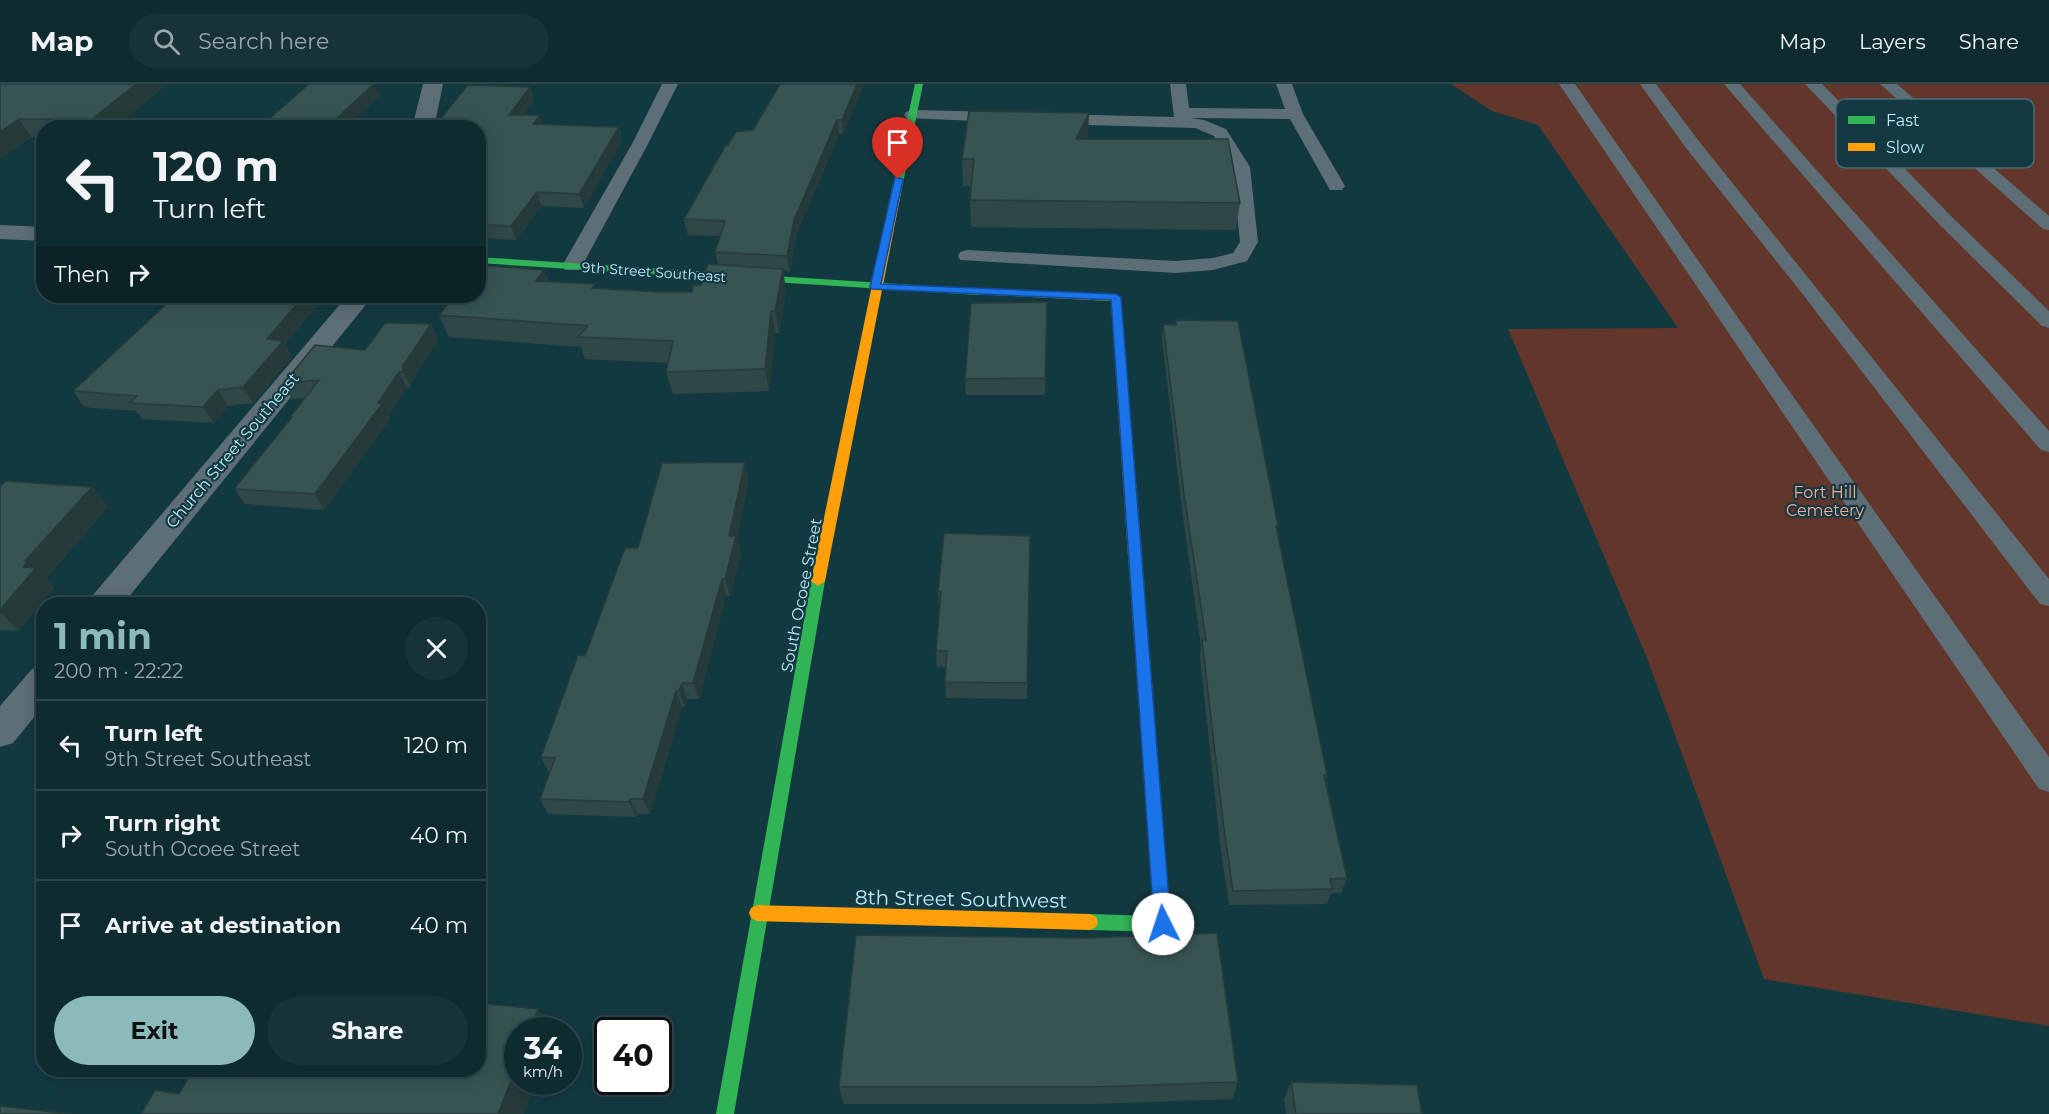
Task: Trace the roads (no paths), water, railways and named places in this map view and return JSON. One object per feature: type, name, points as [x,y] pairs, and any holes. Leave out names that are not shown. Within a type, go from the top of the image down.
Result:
[{"type":"street","points":[[425,120],[433,84]]},
{"type":"street","name":"South Ocoee Street","points":[[725,1114],[757,913],[875,287],[919,84]]},
{"type":"street","points":[[0,232],[36,234]]},
{"type":"street","name":"9th Street Southeast","points":[[486,261],[875,287],[1116,297],[1163,924]]},
{"type":"street","name":"Church Street Southeast","points":[[111,597],[354,303]]},
{"type":"street","points":[[0,732],[36,689]]},
{"type":"street","name":"8th Street Southwest","points":[[757,913],[1163,924]]},
{"type":"lane","points":[[572,266],[640,144],[669,84]]},
{"type":"lane","points":[[1178,84],[1183,118]]},
{"type":"lane","points":[[1284,84],[1294,114],[1336,186]]},
{"type":"lane","points":[[1567,84],[2049,780]]},
{"type":"lane","points":[[1648,84],[1692,144],[1808,288],[2049,597]]},
{"type":"lane","points":[[1732,84],[2049,445]]},
{"type":"lane","points":[[1813,84],[1836,108]]},
{"type":"lane","points":[[1888,84],[1905,99]]},
{"type":"lane","points":[[912,115],[1183,118],[1294,114]]},
{"type":"lane","points":[[967,256],[1176,267],[1213,264],[1240,257],[1249,242],[1241,167],[1220,133],[1183,118]]},
{"type":"lane","points":[[1895,168],[2049,322]]},
{"type":"lane","points":[[1984,168],[2049,225]]},
{"type":"park label","name":"Fort Hill Cemetery","points":[[1825,501]]}]
